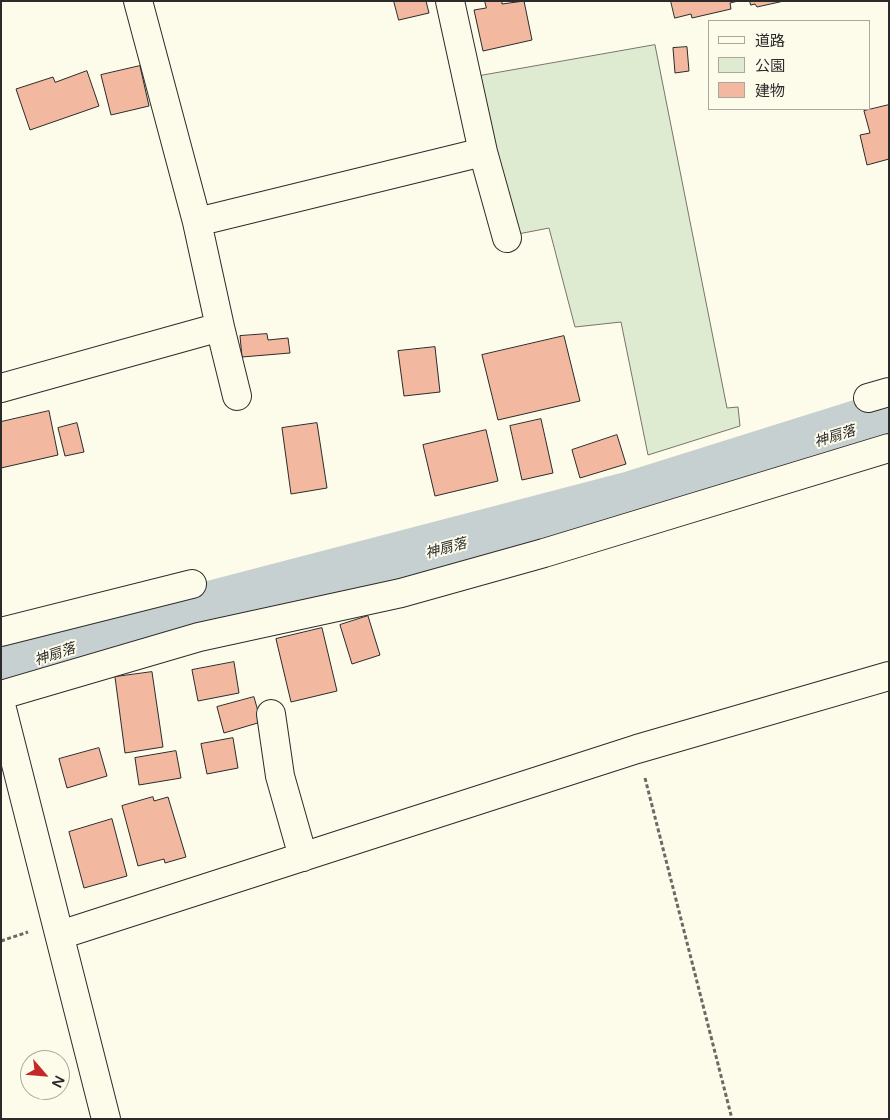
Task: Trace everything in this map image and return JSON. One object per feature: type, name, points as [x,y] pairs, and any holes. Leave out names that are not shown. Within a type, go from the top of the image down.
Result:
[{"type":"street","points":[[138,1],[197,222],[237,396]]},
{"type":"street","points":[[450,1],[483,152],[507,238]]},
{"type":"street","points":[[197,222],[483,152]]},
{"type":"street","points":[[1,388],[220,327]]},
{"type":"street","points":[[1,695],[200,637],[420,588],[544,553],[889,448]]},
{"type":"street","points":[[1,632],[192,584]]},
{"type":"street","points":[[60,935],[638,749],[889,676]]},
{"type":"street","points":[[1,705],[106,1119]]},
{"type":"street","points":[[271,714],[280,776],[303,857]]},
{"type":"path","points":[[638,749],[732,1119]]},
{"type":"green space","points":[[655,45],[727,408],[738,407],[740,426],[648,455],[621,322],[575,327],[549,228],[513,235],[474,77]]},
{"type":"building","points":[[394,1],[426,1],[429,13],[399,20]]},
{"type":"building","points":[[485,1],[502,1],[502,4],[524,1],[532,40],[483,51],[474,10],[486,8]]},
{"type":"building","points":[[671,1],[738,1],[730,3],[731,9],[692,18],[691,14],[675,18]]},
{"type":"building","points":[[750,1],[784,1],[757,7],[755,4],[751,5]]},
{"type":"building","points":[[687,47],[689,71],[675,73],[673,48]]},
{"type":"building","points":[[140,66],[149,106],[111,115],[101,75]]},
{"type":"building","points":[[87,71],[99,106],[30,130],[16,89],[53,77],[55,82]]},
{"type":"building","points":[[889,105],[889,159],[867,165],[860,135],[870,133],[864,111]]},
{"type":"building","points":[[267,334],[268,340],[288,338],[290,353],[242,357],[240,336]]},
{"type":"building","points":[[564,336],[580,401],[498,420],[482,355]]},
{"type":"building","points":[[435,347],[440,392],[404,396],[398,351]]},
{"type":"building","points":[[49,411],[58,455],[1,468],[1,422]]},
{"type":"building","points":[[541,419],[553,473],[522,480],[510,426]]},
{"type":"building","points":[[77,423],[84,452],[65,456],[58,428]]},
{"type":"building","points":[[317,423],[327,488],[291,494],[282,428]]},
{"type":"building","points":[[486,430],[498,481],[435,496],[423,445]]},
{"type":"building","points":[[617,435],[626,464],[580,478],[572,450]]},
{"type":"building","points":[[368,616],[380,655],[352,664],[340,625]]},
{"type":"building","points":[[322,628],[337,691],[291,702],[276,639]]},
{"type":"building","points":[[234,662],[239,693],[198,701],[192,670]]},
{"type":"building","points":[[152,672],[163,747],[125,753],[115,677]]},
{"type":"building","points":[[254,697],[261,722],[224,733],[217,707]]},
{"type":"building","points":[[233,738],[238,768],[207,774],[201,744]]},
{"type":"building","points":[[99,748],[107,776],[67,788],[59,759]]},
{"type":"building","points":[[176,751],[181,778],[139,785],[135,758]]},
{"type":"building","points":[[153,797],[154,801],[168,797],[186,857],[165,863],[164,859],[138,866],[122,806]]},
{"type":"building","points":[[112,819],[127,876],[84,888],[69,832]]},
{"type":"waterway","name":"神扇落","points":[[1,674],[59,652],[186,617],[634,500],[889,420]]}]
